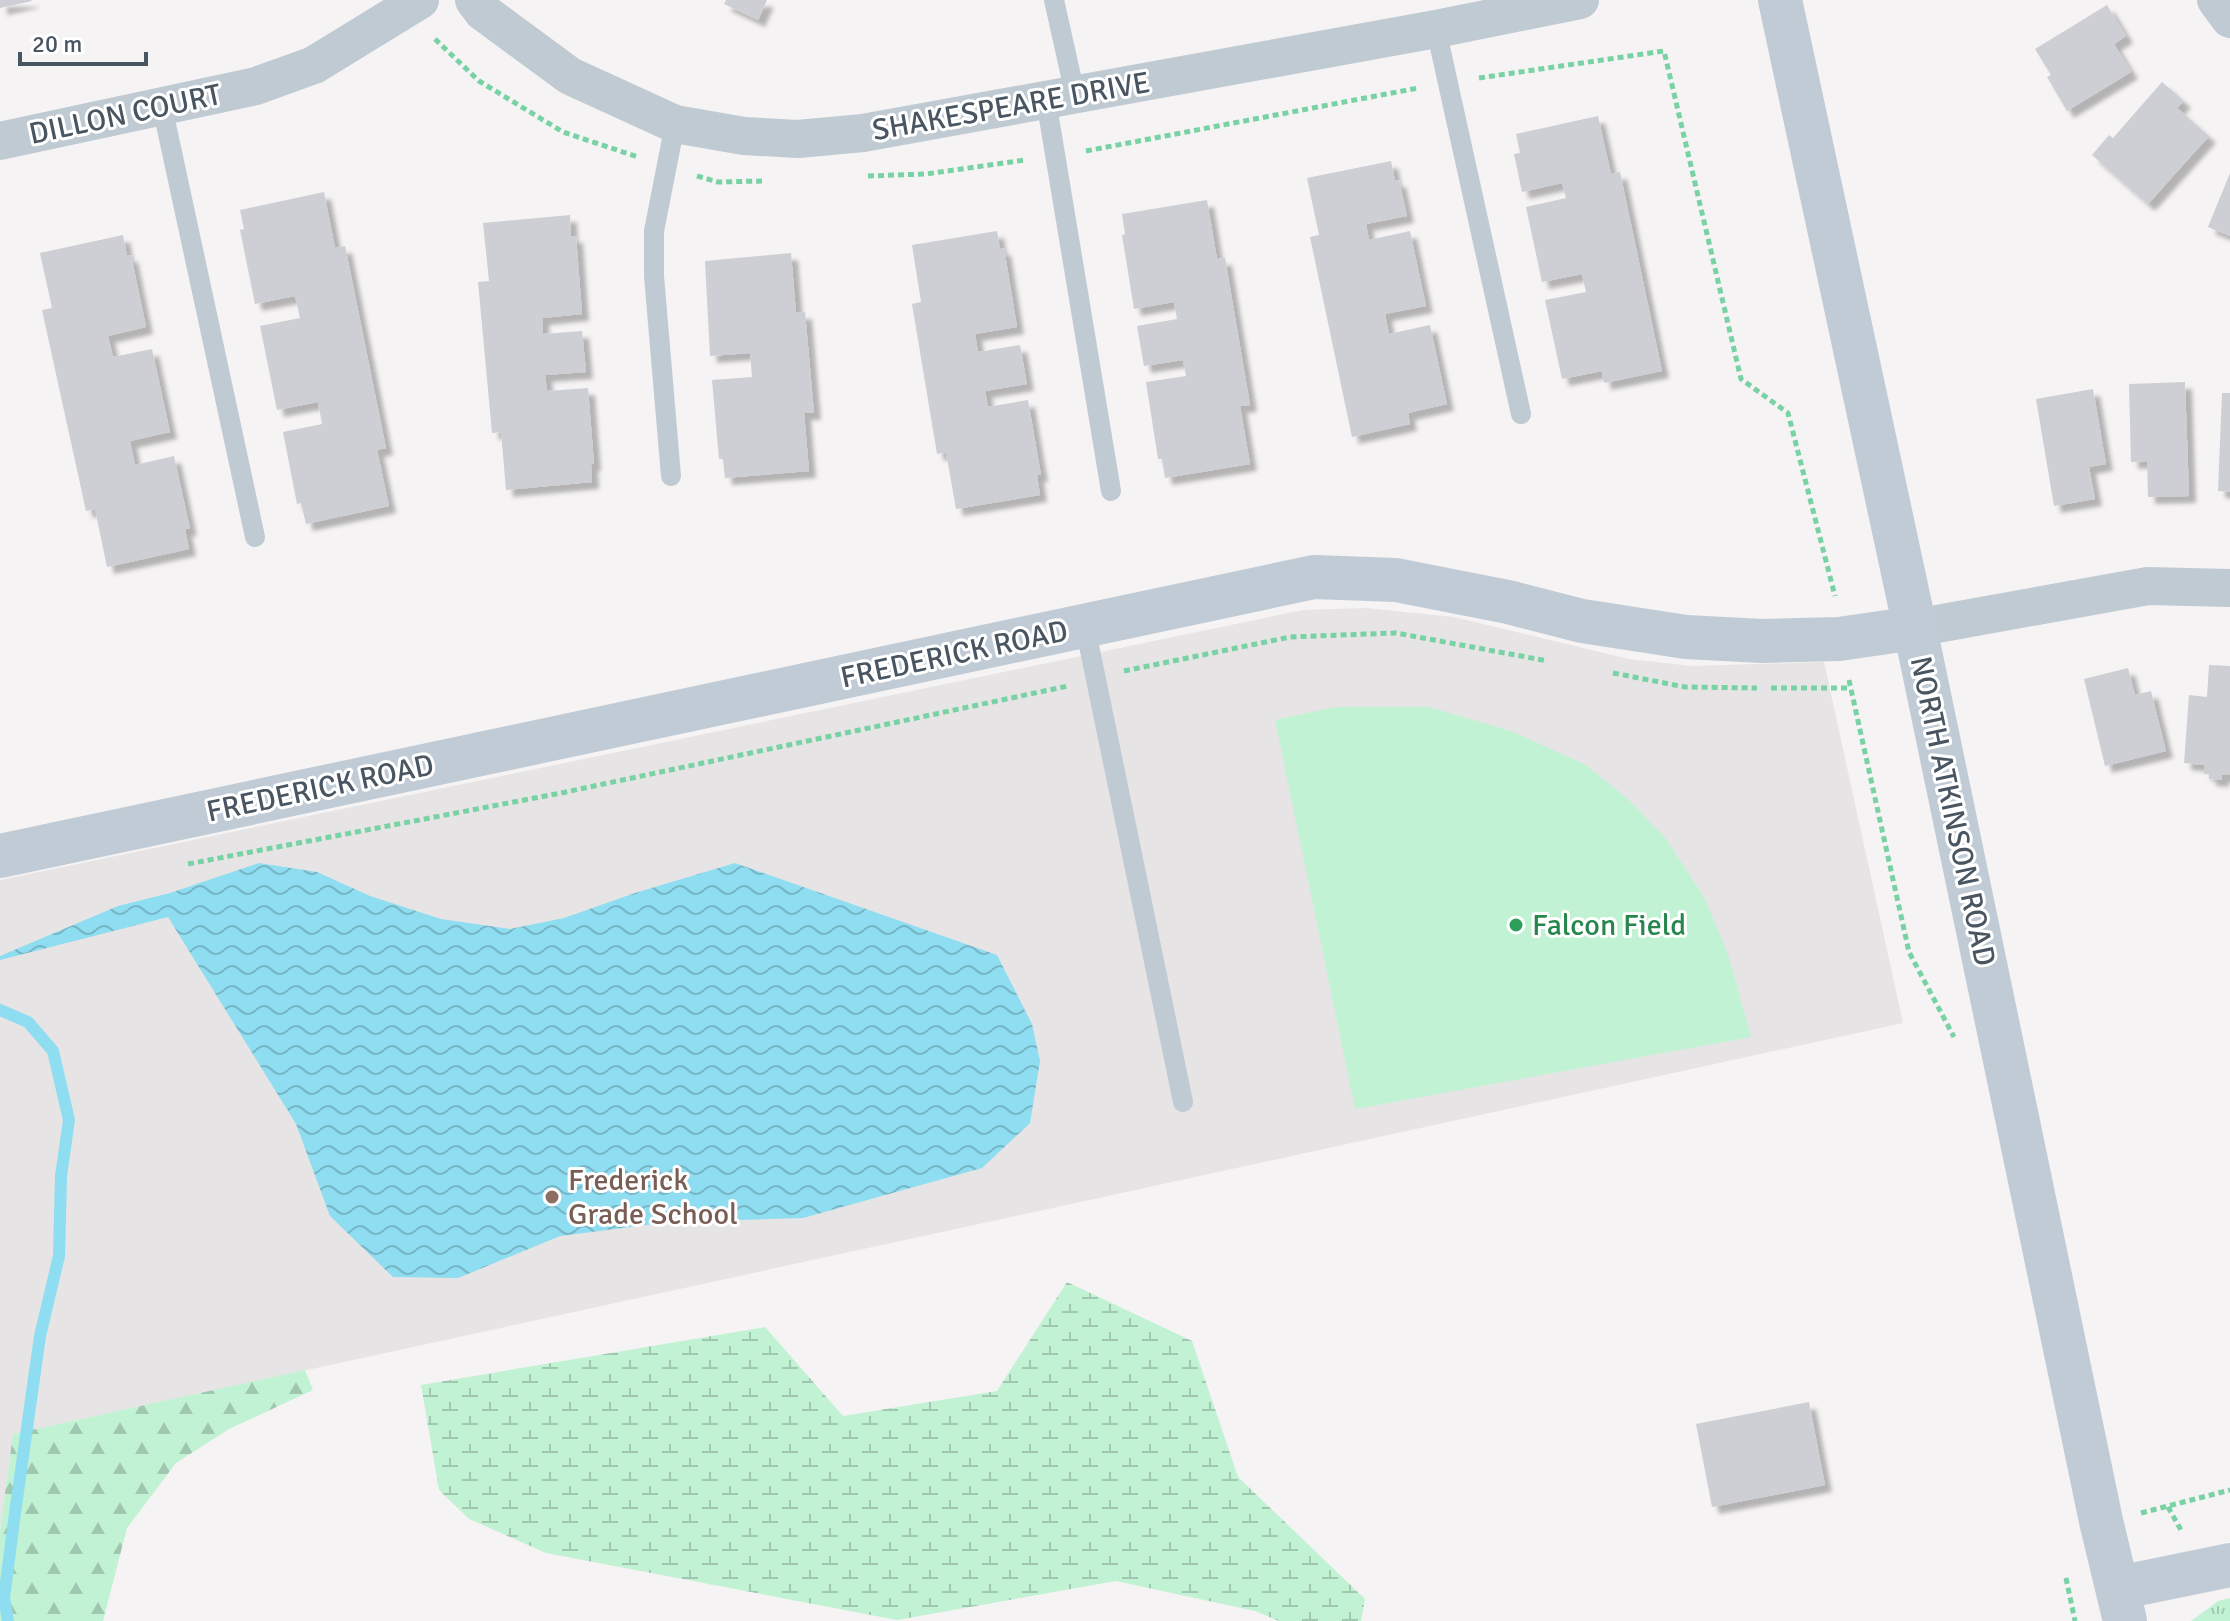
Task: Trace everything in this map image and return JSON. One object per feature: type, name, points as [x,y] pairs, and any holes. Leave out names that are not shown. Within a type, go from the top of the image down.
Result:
[{"type":"street","name":"SHAKESPEARE DRIVE","points":[[474,0],[483,12],[570,76],[675,124],[744,136],[798,139],[863,133],[1580,0]]},
{"type":"street","name":"NORTH ATKINSON ROAD","points":[[1780,0],[1915,628],[2101,1521],[2122,1604]]},
{"type":"street","points":[[2216,0],[2230,19]]},
{"type":"street","name":"DILLON COURT","points":[[0,141],[256,86],[314,65],[412,4]]},
{"type":"street","name":"FREDERICK ROAD","points":[[0,856],[1314,577],[1396,580],[1508,602],[1582,621],[1686,637],[1762,641],[1839,639],[1915,628]]},
{"type":"street","points":[[1915,628],[2148,586],[2230,588]]},
{"type":"street","points":[[2122,1604],[2230,1565]]},
{"type":"lane","points":[[1054,0],[1061,97],[1056,156],[1111,491]]},
{"type":"lane","points":[[1436,29],[1521,414]]},
{"type":"lane","points":[[162,106],[255,537]]},
{"type":"lane","points":[[671,476],[654,276],[654,231],[675,124]]},
{"type":"lane","points":[[1085,626],[1183,1102]]},
{"type":"path","points":[[412,4],[479,81],[563,132],[718,182],[766,180]]},
{"type":"path","points":[[862,176],[926,174],[1056,156],[1448,83],[1664,51],[1741,379],[1788,413],[1834,588],[1839,639],[1909,952],[1960,1048]]},
{"type":"path","points":[[182,865],[561,793],[1290,637],[1396,633],[1562,663]]},
{"type":"path","points":[[1608,672],[1685,687],[1850,688]]},
{"type":"path","points":[[2168,1507],[2230,1490]]},
{"type":"shaded area","name":"Frederick Grade School","points":[[1366,608],[1454,617],[1629,659],[1692,666],[1824,662],[1903,1023],[13,1434],[0,1530],[0,880],[1303,610]]},
{"type":"green space","name":"Falcon Field","points":[[1335,707],[1429,707],[1511,731],[1586,765],[1629,800],[1666,839],[1704,897],[1728,954],[1751,1037],[1355,1109],[1275,720]]},
{"type":"green space","points":[[1067,1282],[1192,1341],[1238,1477],[1365,1599],[1361,1621],[1279,1621],[1255,1611],[1116,1581],[897,1620],[546,1553],[469,1519],[439,1490],[421,1385],[765,1327],[843,1416],[997,1391]]},
{"type":"green space","points":[[305,1370],[313,1390],[229,1429],[176,1463],[127,1528],[103,1621],[0,1621],[0,1530],[13,1434]]},
{"type":"green space","points":[[2230,1598],[2230,1621],[2191,1621],[2218,1601]]},
{"type":"water","points":[[259,863],[317,872],[370,896],[441,919],[510,929],[564,918],[735,863],[997,955],[1032,1024],[1040,1061],[1030,1123],[982,1168],[803,1218],[670,1222],[560,1236],[458,1278],[393,1277],[330,1216],[296,1124],[168,917],[0,960],[0,956],[118,906],[170,893]]},
{"type":"building","points":[[0,0],[31,0],[32,1],[0,8]]},
{"type":"building","points":[[726,0],[767,0],[758,20],[724,4]]},
{"type":"building","points":[[2107,5],[2126,36],[2114,44],[2131,72],[2067,111],[2035,49]]},
{"type":"building","points":[[2162,82],[2184,101],[2177,108],[2209,136],[2148,204],[2092,155],[2109,135],[2113,138]]},
{"type":"building","points":[[1598,116],[1611,174],[1620,172],[1662,371],[1604,383],[1602,371],[1562,379],[1545,300],[1586,292],[1582,274],[1542,282],[1526,207],[1566,198],[1562,183],[1522,192],[1514,154],[1520,153],[1516,134]]},
{"type":"building","points":[[1391,161],[1407,216],[1366,224],[1369,240],[1410,231],[1426,306],[1385,314],[1389,334],[1430,325],[1447,404],[1408,413],[1410,424],[1352,437],[1310,237],[1319,235],[1307,178]]},
{"type":"building","points":[[2230,173],[2230,236],[2208,227]]},
{"type":"building","points":[[324,192],[335,248],[345,246],[386,448],[377,450],[389,506],[306,524],[301,503],[297,504],[283,432],[322,424],[318,402],[277,410],[260,326],[300,318],[295,296],[255,304],[240,230],[244,229],[240,210]]},
{"type":"building","points":[[1207,200],[1217,259],[1225,258],[1250,405],[1240,406],[1250,464],[1165,478],[1162,459],[1158,459],[1146,382],[1186,376],[1183,360],[1144,366],[1137,326],[1177,319],[1174,302],[1134,309],[1122,235],[1125,234],[1122,214]]},
{"type":"building","points":[[570,215],[571,236],[576,236],[582,314],[542,318],[543,334],[582,331],[586,372],[545,375],[547,391],[588,388],[594,464],[591,464],[592,482],[506,490],[501,432],[492,433],[478,282],[489,281],[483,223]]},
{"type":"building","points":[[997,231],[1000,249],[1004,248],[1017,327],[975,334],[978,352],[1020,345],[1027,384],[985,391],[988,407],[1028,400],[1041,475],[1037,475],[1040,495],[956,509],[946,452],[937,454],[912,304],[921,302],[912,245]]},
{"type":"building","points":[[123,235],[127,256],[131,255],[146,327],[108,336],[113,357],[152,349],[170,432],[130,441],[135,465],[174,456],[190,529],[185,529],[189,549],[107,567],[95,509],[86,511],[42,310],[52,308],[40,253]]},
{"type":"building","points":[[791,253],[796,313],[805,312],[814,413],[804,413],[809,471],[725,478],[723,459],[719,459],[712,380],[752,377],[750,353],[710,356],[705,261]]},
{"type":"building","points":[[2185,382],[2189,496],[2148,497],[2147,461],[2131,462],[2129,384]]},
{"type":"building","points":[[2093,389],[2106,464],[2089,467],[2095,499],[2054,506],[2036,399]]},
{"type":"building","points":[[2222,393],[2230,393],[2230,492],[2218,491]]},
{"type":"building","points":[[2209,665],[2230,666],[2230,769],[2229,775],[2222,775],[2222,780],[2209,779],[2209,774],[2204,774],[2204,765],[2184,763],[2189,695],[2207,697]]},
{"type":"building","points":[[2128,668],[2135,695],[2151,691],[2166,751],[2105,766],[2084,679]]},
{"type":"building","points":[[1809,1402],[1825,1485],[1712,1507],[1696,1424]]},
{"type":"waterway","points":[[0,1010],[28,1022],[53,1051],[69,1120],[61,1176],[59,1256],[40,1336],[4,1598],[8,1621]]},
{"type":"place","name":"Falcon Field","points":[[1516,925]]},
{"type":"place","name":"Frederick Grade School","points":[[552,1197]]}]
